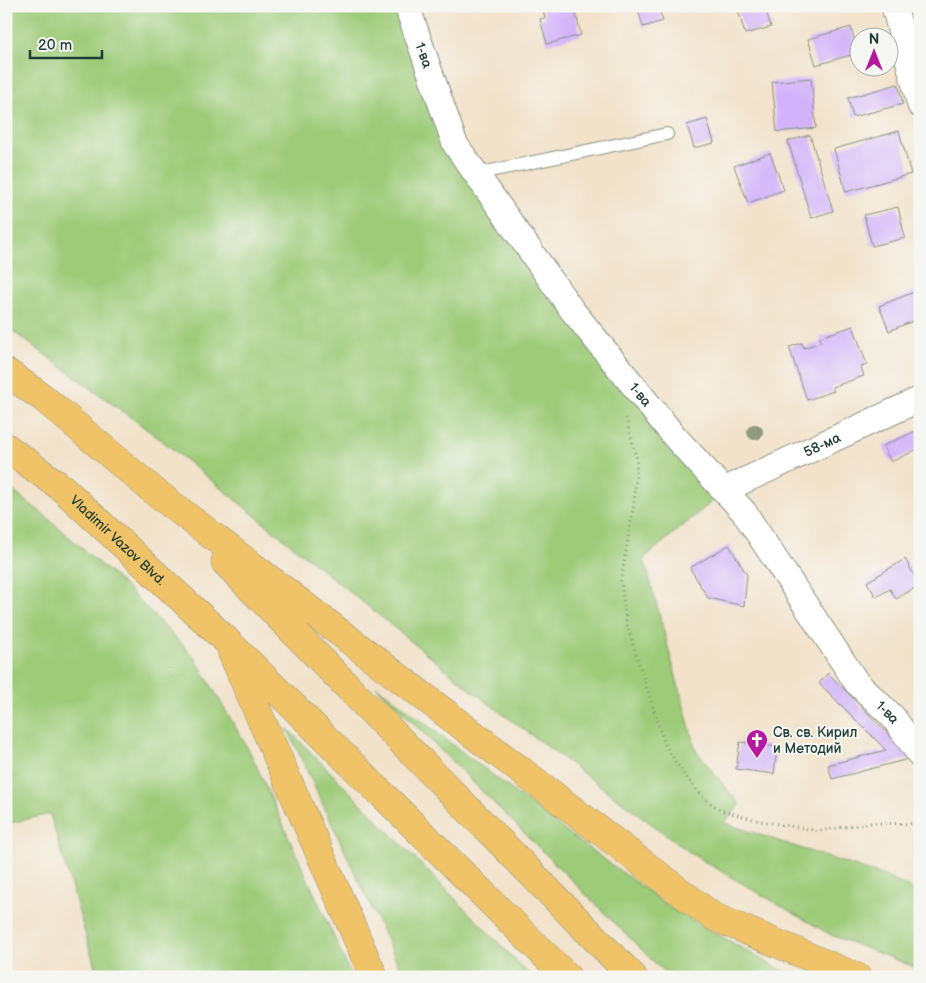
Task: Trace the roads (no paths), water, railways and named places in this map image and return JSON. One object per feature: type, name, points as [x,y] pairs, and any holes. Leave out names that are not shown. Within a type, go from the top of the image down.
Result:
[{"type":"main road","points":[[6,372],[42,397],[155,492],[712,916],[857,977]]},
{"type":"main road","name":"Vladimir Vazov Blvd.","points":[[6,447],[62,488],[226,640],[567,977]]},
{"type":"main road","points":[[155,492],[633,977]]},
{"type":"main road","points":[[226,640],[374,977]]},
{"type":"street","name":"1-ва","points":[[407,6],[455,144],[572,310],[675,437],[744,512],[856,683],[892,717],[920,755]]},
{"type":"street","points":[[894,6],[920,105]]},
{"type":"street","name":"58-ма","points":[[724,490],[920,400]]},
{"type":"lane","points":[[476,174],[667,134]]},
{"type":"place","name":"Св. св. Кирил и Методий","points":[[757,759]]}]
